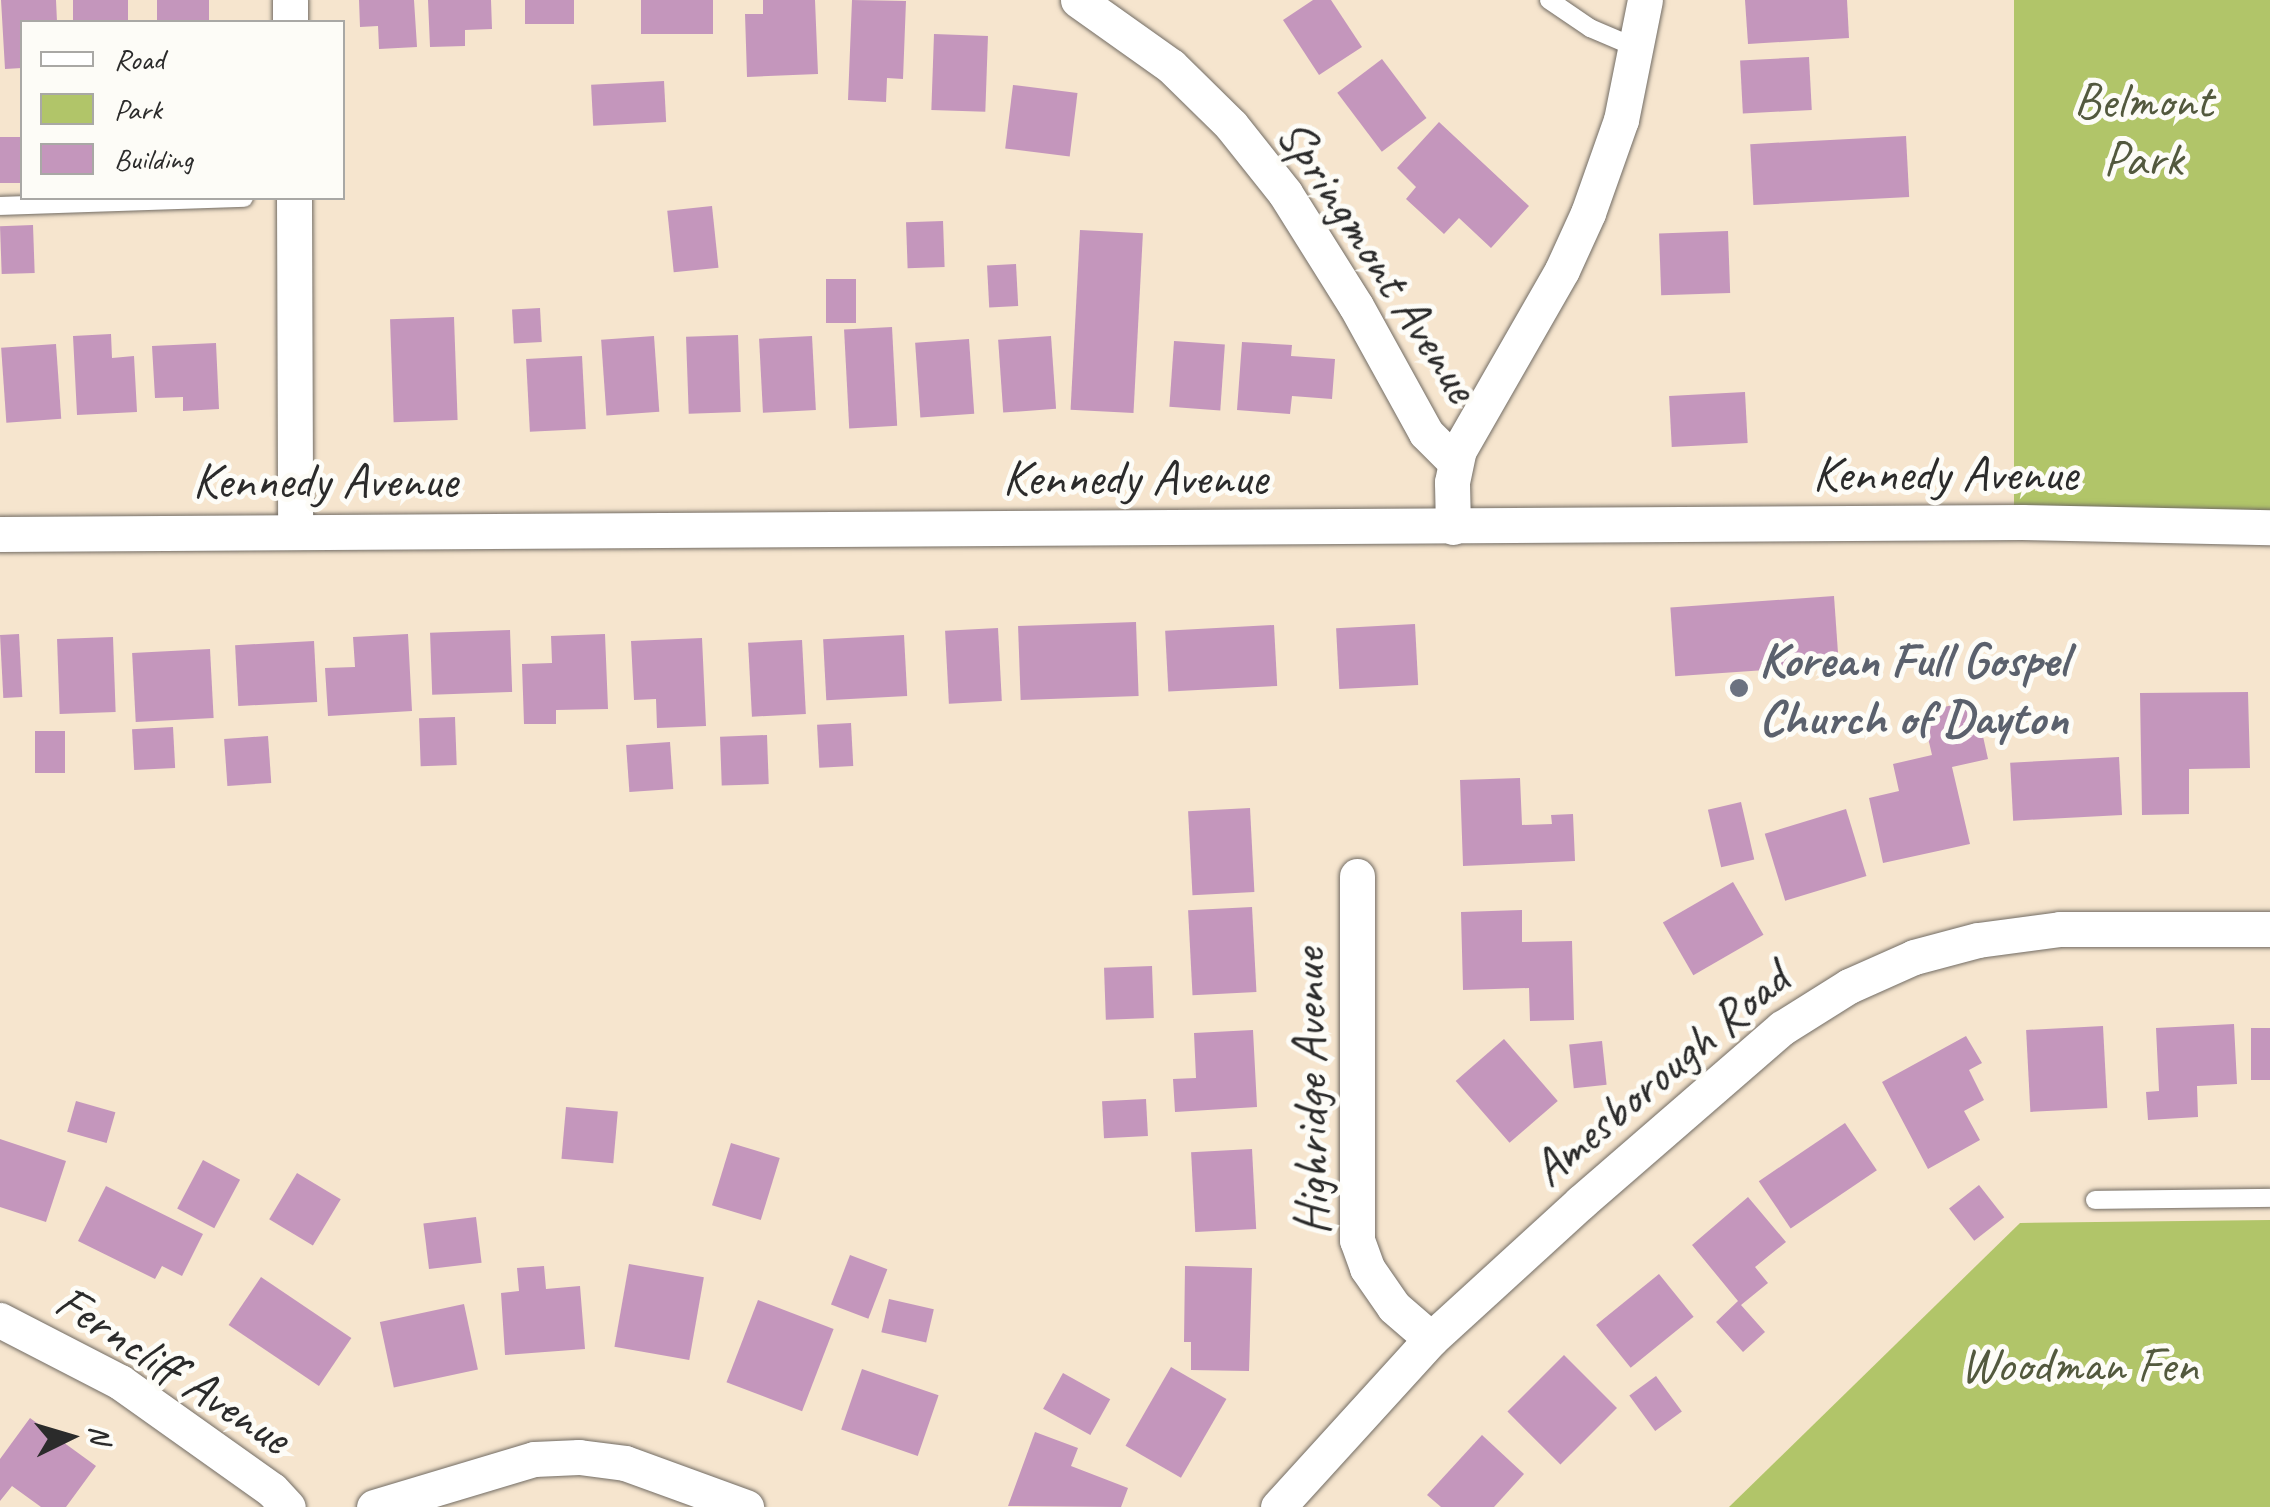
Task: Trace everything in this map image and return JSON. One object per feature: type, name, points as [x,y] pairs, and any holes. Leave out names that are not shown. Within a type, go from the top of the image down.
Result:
[{"type":"street","name":"Springmont Avenue","points":[[1078,0],[1170,66],[1231,125],[1305,225],[1426,432],[1455,462]]},
{"type":"street","points":[[1454,527],[1455,462],[1562,270],[1588,213],[1620,120],[1645,0]]},
{"type":"street","points":[[294,200],[295,530]]},
{"type":"street","name":"Kennedy Avenue","points":[[0,534],[2022,522],[2270,526]]},
{"type":"street","name":"Highridge Avenue","points":[[1357,876],[1357,1240],[1367,1268],[1394,1308],[1431,1339]]},
{"type":"street","name":"Amesborough Road","points":[[1278,1507],[1431,1339],[1782,1028],[1849,986],[1914,957],[1978,940],[2060,929],[2270,929]]},
{"type":"street","name":"Ferncliff Avenue","points":[[0,1320],[120,1382],[272,1490],[288,1507]]},
{"type":"street","points":[[374,1507],[534,1459],[579,1457],[625,1463],[746,1507]]},
{"type":"lane","points":[[1549,0],[1590,28],[1637,48]]},
{"type":"lane","points":[[0,206],[183,200]]},
{"type":"lane","points":[[2095,1200],[2270,1198]]},
{"type":"green space","name":"Belmont Park","points":[[2014,0],[2270,0],[2270,522],[2014,522]]},
{"type":"green space","name":"Woodman Fen","points":[[2270,1220],[2270,1507],[1729,1507],[2020,1223]]},
{"type":"building","points":[[1,0],[56,0],[57,20],[20,20],[20,68],[5,69]]},
{"type":"building","points":[[73,0],[128,0],[128,20],[73,20]]},
{"type":"building","points":[[157,0],[209,0],[209,20],[157,20]]},
{"type":"building","points":[[359,0],[414,0],[417,47],[379,49],[378,26],[360,27]]},
{"type":"building","points":[[428,0],[491,0],[492,29],[465,30],[465,46],[430,47]]},
{"type":"building","points":[[525,0],[574,0],[574,24],[525,24]]},
{"type":"building","points":[[641,0],[713,0],[713,34],[641,34]]},
{"type":"building","points":[[763,0],[815,0],[818,74],[747,77],[745,14],[763,14]]},
{"type":"building","points":[[852,0],[906,1],[903,79],[887,78],[886,102],[848,100]]},
{"type":"building","points":[[1313,0],[1331,0],[1362,47],[1319,75],[1283,20]]},
{"type":"building","points":[[1745,0],[1847,0],[1849,38],[1748,44]]},
{"type":"building","points":[[934,34],[988,36],[985,112],[931,110]]},
{"type":"building","points":[[1809,57],[1812,110],[1743,114],[1740,61]]},
{"type":"building","points":[[1382,59],[1427,118],[1382,152],[1337,93]]},
{"type":"building","points":[[664,81],[666,122],[593,126],[591,85]]},
{"type":"building","points":[[1013,85],[1078,93],[1070,156],[1005,149]]},
{"type":"building","points":[[1439,122],[1529,206],[1491,248],[1459,218],[1444,234],[1406,199],[1416,187],[1397,168]]},
{"type":"building","points":[[1906,136],[1909,197],[1753,205],[1750,144]]},
{"type":"building","points":[[0,137],[20,137],[20,183],[0,183]]},
{"type":"building","points":[[712,206],[718,268],[674,272],[667,211]]},
{"type":"building","points":[[943,221],[945,267],[908,268],[906,222]]},
{"type":"building","points":[[33,225],[35,273],[2,274],[0,226]]},
{"type":"building","points":[[1080,230],[1143,233],[1133,413],[1071,410]]},
{"type":"building","points":[[1728,231],[1730,293],[1661,295],[1659,233]]},
{"type":"building","points":[[1016,264],[1018,306],[989,307],[987,266]]},
{"type":"building","points":[[826,279],[856,279],[856,323],[826,323]]},
{"type":"building","points":[[540,308],[542,342],[514,343],[512,309]]},
{"type":"building","points":[[454,317],[458,420],[394,422],[390,319]]},
{"type":"building","points":[[892,327],[897,426],[849,428],[844,330]]},
{"type":"building","points":[[111,334],[112,358],[134,356],[137,412],[77,415],[73,336]]},
{"type":"building","points":[[738,335],[741,412],[689,414],[686,337]]},
{"type":"building","points":[[654,336],[659,412],[606,416],[601,340]]},
{"type":"building","points":[[812,336],[816,410],[763,413],[759,339]]},
{"type":"building","points":[[1051,336],[1056,409],[1003,413],[998,340]]},
{"type":"building","points":[[969,339],[974,414],[920,418],[915,343]]},
{"type":"building","points":[[1174,341],[1225,345],[1220,410],[1169,407]]},
{"type":"building","points":[[1242,342],[1292,345],[1291,356],[1335,359],[1332,399],[1292,396],[1290,414],[1237,410]]},
{"type":"building","points":[[216,343],[219,409],[183,411],[183,397],[155,398],[152,346]]},
{"type":"building","points":[[56,344],[61,419],[6,423],[1,348]]},
{"type":"building","points":[[582,356],[586,429],[530,432],[526,359]]},
{"type":"building","points":[[1745,392],[1748,443],[1672,447],[1669,396]]},
{"type":"building","points":[[1834,596],[1839,665],[1675,676],[1670,607]]},
{"type":"building","points":[[1136,622],[1139,696],[1021,700],[1018,626]]},
{"type":"building","points":[[1415,624],[1418,685],[1339,689],[1336,628]]},
{"type":"building","points":[[1274,625],[1277,686],[1168,692],[1165,631]]},
{"type":"building","points":[[998,628],[1002,701],[949,704],[945,631]]},
{"type":"building","points":[[510,630],[512,692],[432,695],[430,633]]},
{"type":"building","points":[[19,634],[22,697],[3,698],[0,635]]},
{"type":"building","points":[[408,634],[412,711],[328,716],[325,668],[355,667],[353,637]]},
{"type":"building","points":[[605,634],[608,709],[556,710],[556,724],[524,724],[522,664],[552,663],[551,636]]},
{"type":"building","points":[[904,635],[907,696],[826,700],[823,639]]},
{"type":"building","points":[[113,637],[116,712],[60,714],[57,639]]},
{"type":"building","points":[[702,638],[706,726],[657,728],[656,699],[634,700],[631,641]]},
{"type":"building","points":[[802,640],[806,714],[752,717],[748,643]]},
{"type":"building","points":[[314,641],[317,702],[238,706],[235,645]]},
{"type":"building","points":[[210,649],[214,718],[136,722],[132,653]]},
{"type":"building","points":[[2248,692],[2250,768],[2189,769],[2189,814],[2142,815],[2140,693]]},
{"type":"building","points":[[1975,700],[1988,759],[1952,767],[1970,844],[1883,863],[1869,798],[1899,791],[1893,764],[1932,755],[1922,712]]},
{"type":"building","points":[[455,717],[457,765],[421,766],[419,718]]},
{"type":"building","points":[[851,723],[853,766],[819,768],[817,725]]},
{"type":"building","points":[[173,727],[175,768],[134,770],[132,729]]},
{"type":"building","points":[[35,731],[65,731],[65,773],[35,773]]},
{"type":"building","points":[[767,735],[769,784],[722,786],[720,737]]},
{"type":"building","points":[[268,736],[271,783],[227,786],[224,739]]},
{"type":"building","points":[[670,742],[673,789],[629,792],[626,745]]},
{"type":"building","points":[[2119,757],[2122,815],[2013,821],[2010,763]]},
{"type":"building","points":[[1520,778],[1522,825],[1552,824],[1551,815],[1573,814],[1575,861],[1463,866],[1460,780]]},
{"type":"building","points":[[1741,802],[1754,859],[1721,867],[1708,810]]},
{"type":"building","points":[[1250,808],[1254,892],[1192,895],[1188,811]]},
{"type":"building","points":[[1846,809],[1866,876],[1785,901],[1765,834]]},
{"type":"building","points":[[1733,882],[1764,935],[1693,975],[1663,922]]},
{"type":"building","points":[[1252,907],[1256,992],[1193,995],[1188,910]]},
{"type":"building","points":[[1522,910],[1522,942],[1572,941],[1574,1020],[1530,1021],[1529,988],[1463,990],[1461,912]]},
{"type":"building","points":[[1152,966],[1154,1018],[1106,1020],[1104,968]]},
{"type":"building","points":[[2234,1024],[2237,1084],[2197,1086],[2198,1117],[2148,1120],[2146,1092],[2159,1091],[2156,1028]]},
{"type":"building","points":[[2103,1026],[2107,1108],[2030,1112],[2026,1030]]},
{"type":"building","points":[[2251,1028],[2270,1028],[2270,1080],[2251,1080]]},
{"type":"building","points":[[1253,1030],[1257,1107],[1175,1112],[1173,1079],[1196,1078],[1194,1033]]},
{"type":"building","points":[[1966,1036],[1982,1063],[1969,1070],[1984,1100],[1964,1111],[1980,1140],[1928,1169],[1882,1082]]},
{"type":"building","points":[[1504,1039],[1558,1101],[1509,1143],[1456,1081]]},
{"type":"building","points":[[1602,1041],[1607,1085],[1574,1088],[1569,1044]]},
{"type":"building","points":[[1146,1099],[1148,1136],[1104,1138],[1102,1101]]},
{"type":"building","points":[[76,1101],[115,1112],[107,1143],[67,1132]]},
{"type":"building","points":[[566,1107],[618,1112],[613,1163],[561,1159]]},
{"type":"building","points":[[1845,1123],[1877,1170],[1791,1228],[1759,1181]]},
{"type":"building","points":[[0,1139],[66,1161],[46,1222],[0,1207]]},
{"type":"building","points":[[731,1143],[780,1158],[761,1220],[712,1205]]},
{"type":"building","points":[[1252,1149],[1256,1229],[1195,1232],[1191,1152]]},
{"type":"building","points":[[203,1160],[240,1180],[214,1228],[177,1209]]},
{"type":"building","points":[[297,1173],[341,1199],[313,1246],[269,1219]]},
{"type":"building","points":[[1979,1185],[2004,1217],[1974,1241],[1949,1208]]},
{"type":"building","points":[[106,1186],[203,1234],[182,1276],[162,1266],[155,1279],[78,1241]]},
{"type":"building","points":[[1748,1197],[1786,1242],[1755,1267],[1768,1283],[1741,1305],[1765,1332],[1743,1352],[1716,1322],[1738,1301],[1692,1245]]},
{"type":"building","points":[[476,1217],[482,1263],[429,1269],[423,1223]]},
{"type":"building","points":[[850,1255],[887,1269],[868,1319],[831,1304]]},
{"type":"building","points":[[629,1264],[704,1277],[689,1360],[614,1347]]},
{"type":"building","points":[[544,1266],[546,1289],[580,1286],[585,1349],[505,1355],[501,1293],[519,1291],[517,1268]]},
{"type":"building","points":[[1185,1266],[1252,1268],[1249,1371],[1191,1370],[1191,1342],[1184,1342]]},
{"type":"building","points":[[1659,1274],[1694,1317],[1631,1368],[1596,1325]]},
{"type":"building","points":[[261,1277],[351,1338],[319,1386],[229,1325]]},
{"type":"building","points":[[889,1299],[934,1309],[926,1342],[881,1332]]},
{"type":"building","points":[[758,1300],[834,1329],[802,1411],[726,1382]]},
{"type":"building","points":[[464,1304],[478,1370],[394,1387],[380,1322]]},
{"type":"building","points":[[1564,1355],[1617,1408],[1560,1465],[1507,1412]]},
{"type":"building","points":[[1171,1367],[1226,1399],[1181,1478],[1126,1446]]},
{"type":"building","points":[[862,1369],[939,1395],[918,1456],[841,1430]]},
{"type":"building","points":[[1063,1373],[1110,1399],[1090,1435],[1043,1409]]},
{"type":"building","points":[[1656,1376],[1682,1412],[1655,1431],[1629,1395]]},
{"type":"building","points":[[30,1418],[96,1466],[66,1507],[41,1507],[12,1486],[0,1501],[0,1459]]},
{"type":"building","points":[[1035,1432],[1078,1448],[1071,1466],[1128,1488],[1121,1507],[1008,1506]]},
{"type":"building","points":[[1482,1435],[1524,1474],[1494,1507],[1441,1507],[1427,1495]]},
{"type":"place","name":"Korean Full Gospel Church of Dayton","points":[[1739,688]]}]
